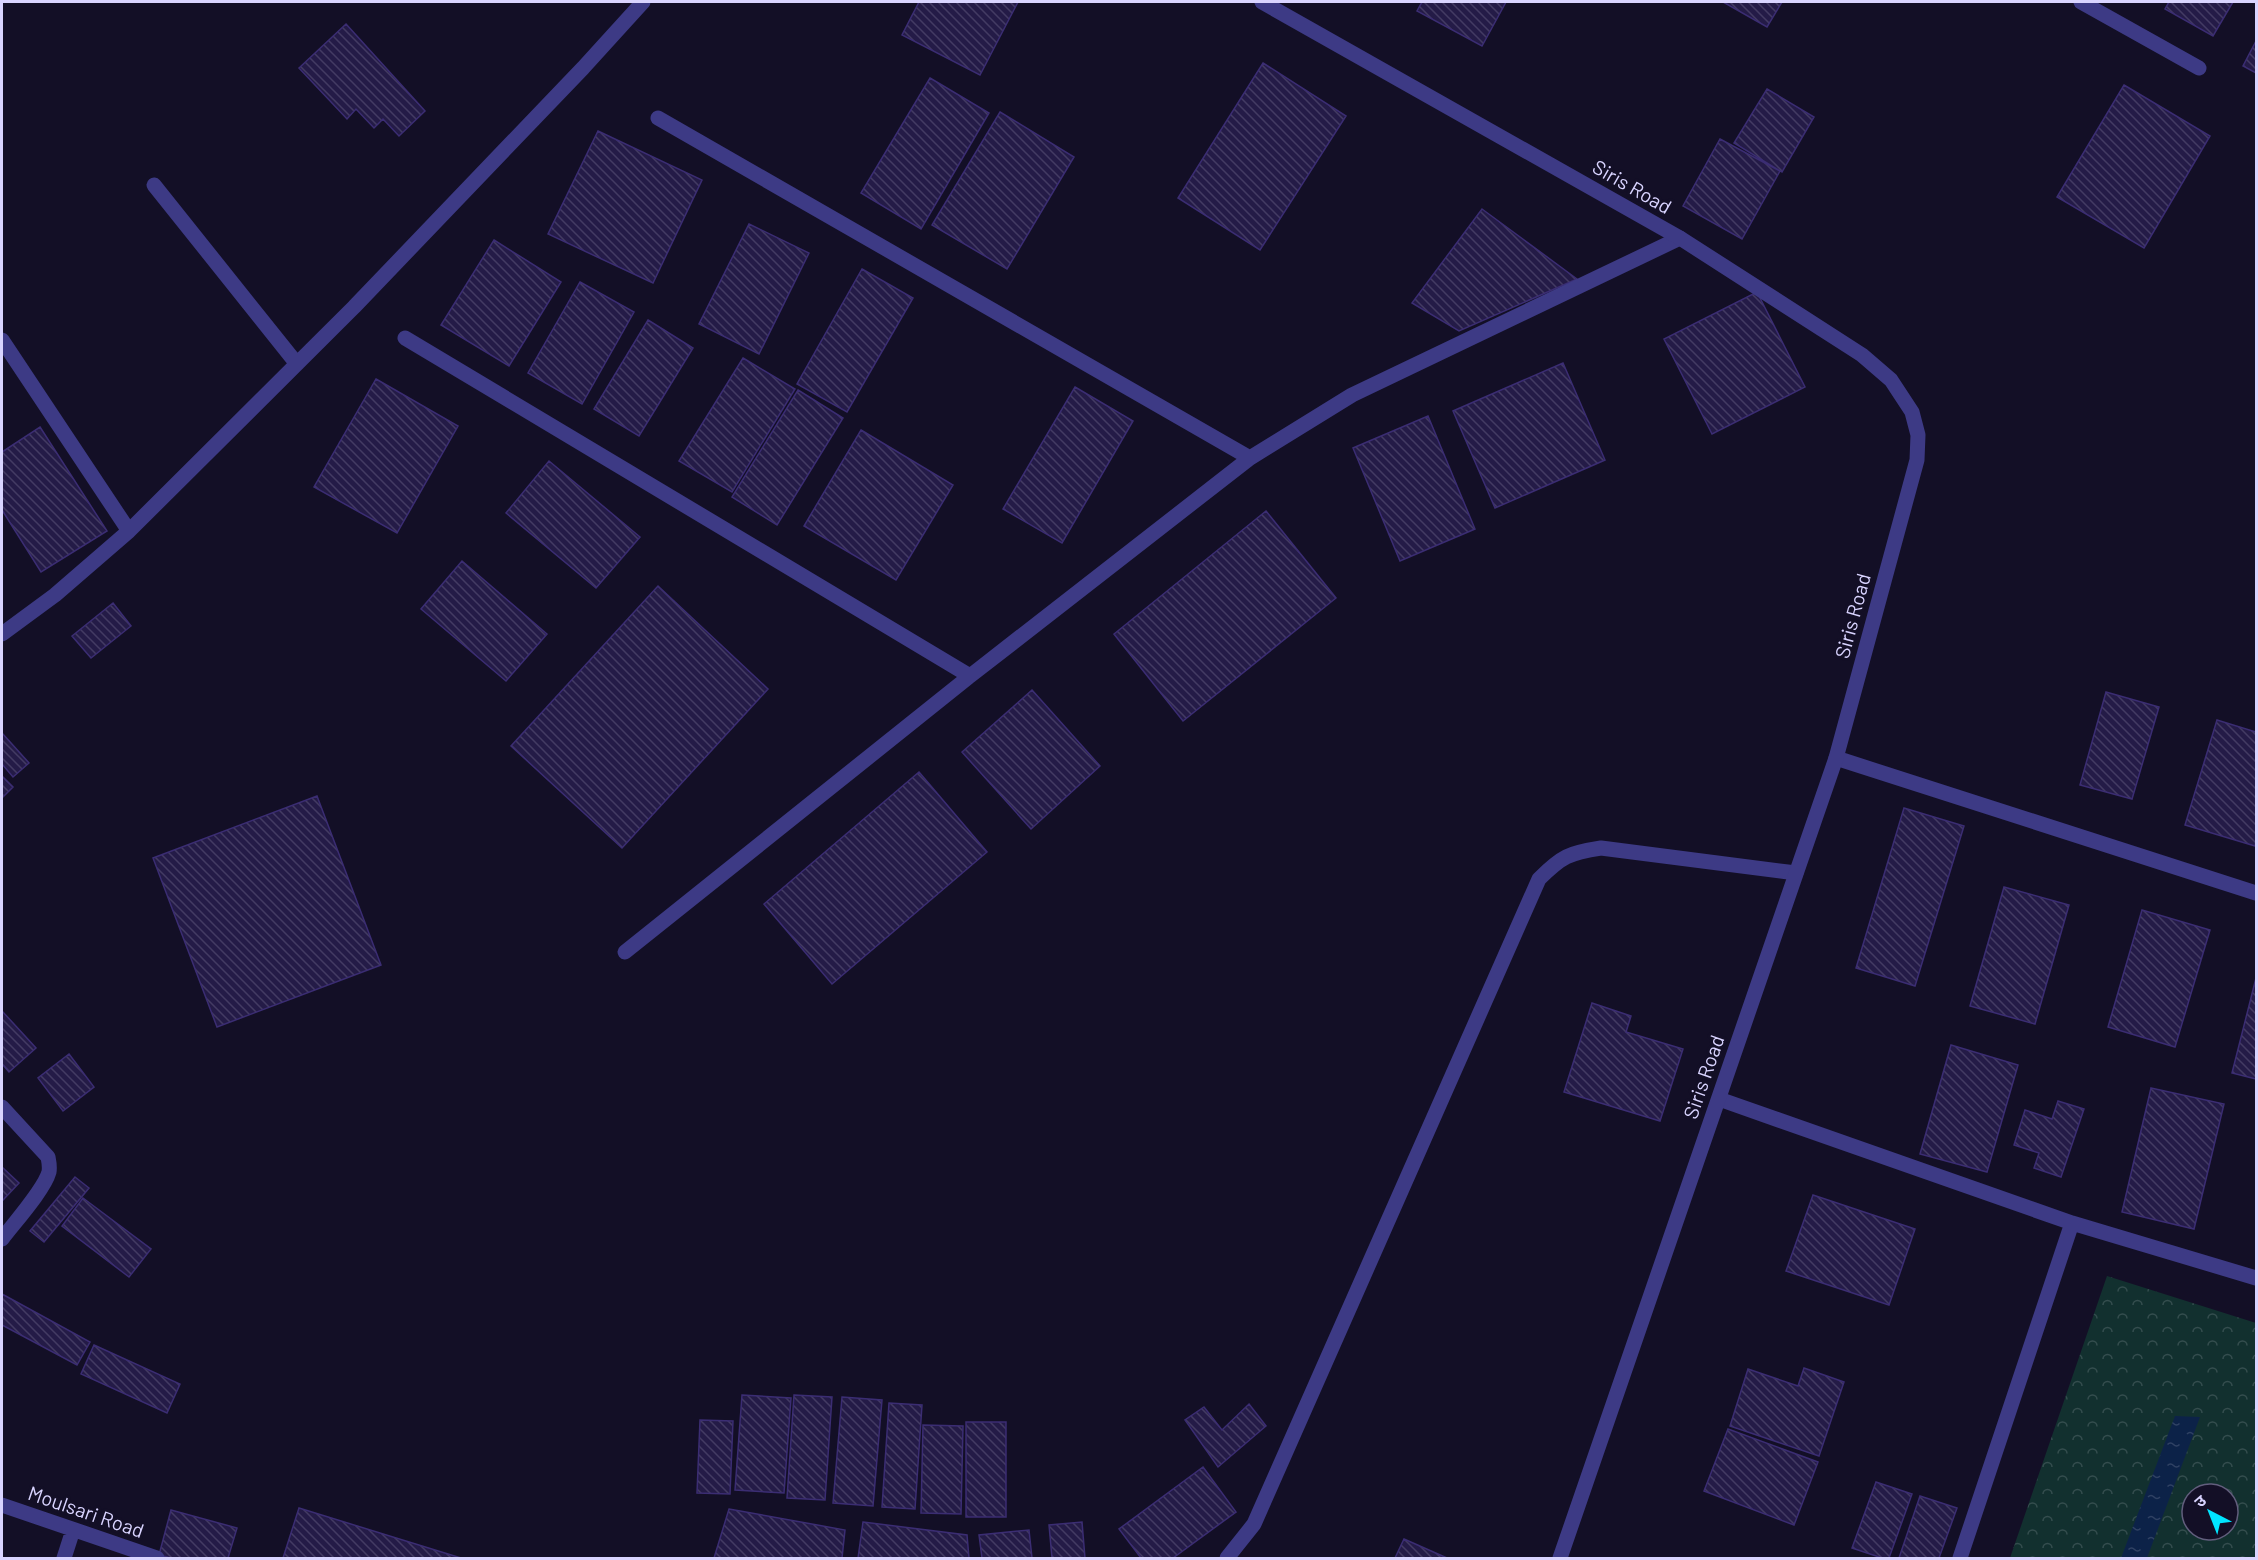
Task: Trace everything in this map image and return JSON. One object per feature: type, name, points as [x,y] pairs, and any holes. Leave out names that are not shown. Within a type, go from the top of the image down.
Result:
[{"type":"street","points":[[2,634],[55,595],[129,531],[297,364],[583,68],[643,2]]},
{"type":"street","name":"Siris Road","points":[[1262,2],[1680,238],[1862,356],[1891,380],[1912,412],[1918,435],[1917,460],[1836,758],[1560,1558]]},
{"type":"street","points":[[2081,2],[2199,68]]},
{"type":"street","points":[[658,118],[1250,458]]},
{"type":"street","points":[[154,185],[297,364]]},
{"type":"street","points":[[625,952],[970,676],[1250,458],[1352,395],[1680,238]]},
{"type":"street","points":[[405,338],[970,676]]},
{"type":"street","points":[[2,340],[129,531]]},
{"type":"street","points":[[1836,758],[2256,893]]},
{"type":"street","points":[[1227,1558],[1254,1524],[1539,879],[1556,862],[1573,852],[1601,848],[1796,873]]},
{"type":"street","points":[[1719,1099],[2072,1223],[2256,1278]]},
{"type":"street","points":[[2,1107],[48,1157],[50,1166],[49,1174],[31,1202],[2,1239]]},
{"type":"street","points":[[1960,1558],[2072,1223]]},
{"type":"street","name":"Moulsari Road","points":[[2,1505],[157,1558]]},
{"type":"street","points":[[64,1558],[73,1530]]},
{"type":"green space","points":[[2107,1276],[2256,1323],[2256,1558],[2010,1558]]},
{"type":"water","points":[[2175,1416],[2200,1417],[2147,1558],[2121,1558]]},
{"type":"building","points":[[919,2],[1018,2],[980,75],[902,35]]},
{"type":"building","points":[[1422,2],[1506,2],[1482,46],[1417,11]]},
{"type":"building","points":[[1723,2],[1782,2],[1767,27]]},
{"type":"building","points":[[2169,2],[2233,2],[2213,36],[2165,9]]},
{"type":"building","points":[[346,24],[425,111],[399,136],[383,119],[374,128],[356,109],[347,119],[299,68]]},
{"type":"building","points":[[2256,41],[2256,73],[2243,66]]},
{"type":"building","points":[[1263,63],[1346,116],[1260,250],[1178,198]]},
{"type":"building","points":[[930,78],[989,113],[921,229],[861,193]]},
{"type":"building","points":[[2124,85],[2210,136],[2144,248],[2057,197]]},
{"type":"building","points":[[1767,89],[1814,117],[1782,172],[1734,143]]},
{"type":"building","points":[[1000,112],[1074,157],[1007,269],[932,225]]},
{"type":"building","points":[[598,131],[702,180],[653,283],[548,234]]},
{"type":"building","points":[[1720,139],[1780,171],[1742,239],[1683,206]]},
{"type":"building","points":[[1482,209],[1577,279],[1459,331],[1412,303]]},
{"type":"building","points":[[749,224],[809,253],[759,354],[699,324]]},
{"type":"building","points":[[494,240],[561,282],[509,366],[441,325]]},
{"type":"building","points":[[862,269],[913,298],[847,412],[797,384]]},
{"type":"building","points":[[580,282],[634,312],[582,404],[528,373]]},
{"type":"building","points":[[1757,292],[1805,387],[1712,434],[1664,339]]},
{"type":"building","points":[[648,320],[693,348],[639,436],[594,409]]},
{"type":"building","points":[[743,358],[795,389],[732,492],[679,461]]},
{"type":"building","points":[[1563,363],[1605,460],[1495,508],[1453,411]]},
{"type":"building","points":[[376,379],[458,426],[397,533],[314,487]]},
{"type":"building","points":[[1075,387],[1133,421],[1062,543],[1003,509]]},
{"type":"building","points":[[798,390],[843,418],[777,525],[732,497]]},
{"type":"building","points":[[1428,416],[1475,529],[1400,561],[1353,448]]},
{"type":"building","points":[[40,427],[107,531],[41,572],[2,510],[2,452]]},
{"type":"building","points":[[861,430],[953,485],[896,580],[804,526]]},
{"type":"building","points":[[549,461],[640,537],[596,588],[506,513]]},
{"type":"building","points":[[1266,511],[1336,598],[1183,721],[1114,634]]},
{"type":"building","points":[[462,561],[547,634],[506,681],[421,609]]},
{"type":"building","points":[[658,586],[768,689],[622,848],[511,746]]},
{"type":"building","points":[[113,603],[131,626],[91,658],[72,636]]},
{"type":"building","points":[[1032,690],[1100,766],[1031,829],[962,752]]},
{"type":"building","points":[[2106,692],[2159,707],[2132,799],[2080,785]]},
{"type":"building","points":[[2217,720],[2256,732],[2255,846],[2185,825]]},
{"type":"building","points":[[2,733],[29,763],[13,777],[2,764]]},
{"type":"building","points":[[919,772],[987,852],[832,984],[764,904]]},
{"type":"building","points":[[2,776],[13,787],[2,798]]},
{"type":"building","points":[[317,796],[381,965],[217,1027],[153,858]]},
{"type":"building","points":[[1904,808],[1964,826],[1915,986],[1856,968]]},
{"type":"building","points":[[2004,887],[2069,905],[2035,1024],[1970,1006]]},
{"type":"building","points":[[2142,910],[2210,930],[2175,1047],[2108,1027]]},
{"type":"building","points":[[2256,978],[2256,1079],[2232,1073]]},
{"type":"building","points":[[1592,1003],[1631,1016],[1626,1032],[1683,1049],[1660,1121],[1564,1092]]},
{"type":"building","points":[[2,1011],[36,1048],[9,1072],[2,1064]]},
{"type":"building","points":[[1951,1045],[2018,1065],[1987,1172],[1920,1154]]},
{"type":"building","points":[[69,1054],[94,1087],[63,1111],[38,1078]]},
{"type":"building","points":[[2151,1088],[2224,1104],[2194,1229],[2122,1212]]},
{"type":"building","points":[[2058,1101],[2084,1109],[2061,1177],[2034,1168],[2039,1153],[2014,1145],[2025,1110],[2052,1119]]},
{"type":"building","points":[[2,1167],[19,1183],[2,1201]]},
{"type":"building","points":[[75,1177],[89,1188],[44,1242],[30,1231]]},
{"type":"building","points":[[1813,1195],[1915,1229],[1889,1305],[1786,1271]]},
{"type":"building","points":[[83,1198],[151,1249],[129,1277],[62,1226]]},
{"type":"building","points":[[2,1294],[90,1342],[77,1365],[2,1325]]},
{"type":"building","points":[[94,1345],[180,1384],[167,1413],[81,1374]]},
{"type":"building","points":[[1804,1368],[1844,1382],[1819,1456],[1730,1426],[1748,1369],[1798,1386]]},
{"type":"building","points":[[742,1395],[791,1398],[784,1493],[735,1490]]},
{"type":"building","points":[[794,1395],[832,1397],[825,1500],[787,1498]]},
{"type":"building","points":[[842,1397],[882,1400],[873,1506],[833,1503]]},
{"type":"building","points":[[889,1403],[922,1405],[915,1509],[882,1507]]},
{"type":"building","points":[[1249,1404],[1266,1426],[1218,1467],[1185,1420],[1204,1407],[1222,1430]]},
{"type":"building","points":[[700,1420],[733,1421],[730,1494],[697,1493]]},
{"type":"building","points":[[966,1422],[1006,1422],[1006,1517],[966,1517]]},
{"type":"building","points":[[923,1425],[963,1426],[961,1514],[921,1513]]},
{"type":"building","points":[[1728,1429],[1818,1462],[1794,1525],[1704,1491]]},
{"type":"building","points":[[1203,1467],[1236,1512],[1173,1558],[1141,1558],[1119,1529]]},
{"type":"building","points":[[1876,1482],[1912,1494],[1889,1558],[1882,1558],[1852,1548]]},
{"type":"building","points":[[1920,1496],[1957,1508],[1939,1558],[1899,1558]]},
{"type":"building","points":[[299,1508],[461,1558],[283,1558]]},
{"type":"building","points":[[729,1509],[845,1530],[842,1558],[714,1558]]},
{"type":"building","points":[[171,1510],[237,1528],[228,1558],[171,1558],[159,1555]]},
{"type":"building","points":[[863,1522],[967,1535],[969,1558],[858,1558]]},
{"type":"building","points":[[1082,1522],[1085,1558],[1052,1558],[1049,1525]]},
{"type":"building","points":[[1029,1530],[1032,1558],[982,1558],[979,1535]]},
{"type":"building","points":[[1404,1539],[1447,1558],[1395,1558]]}]
